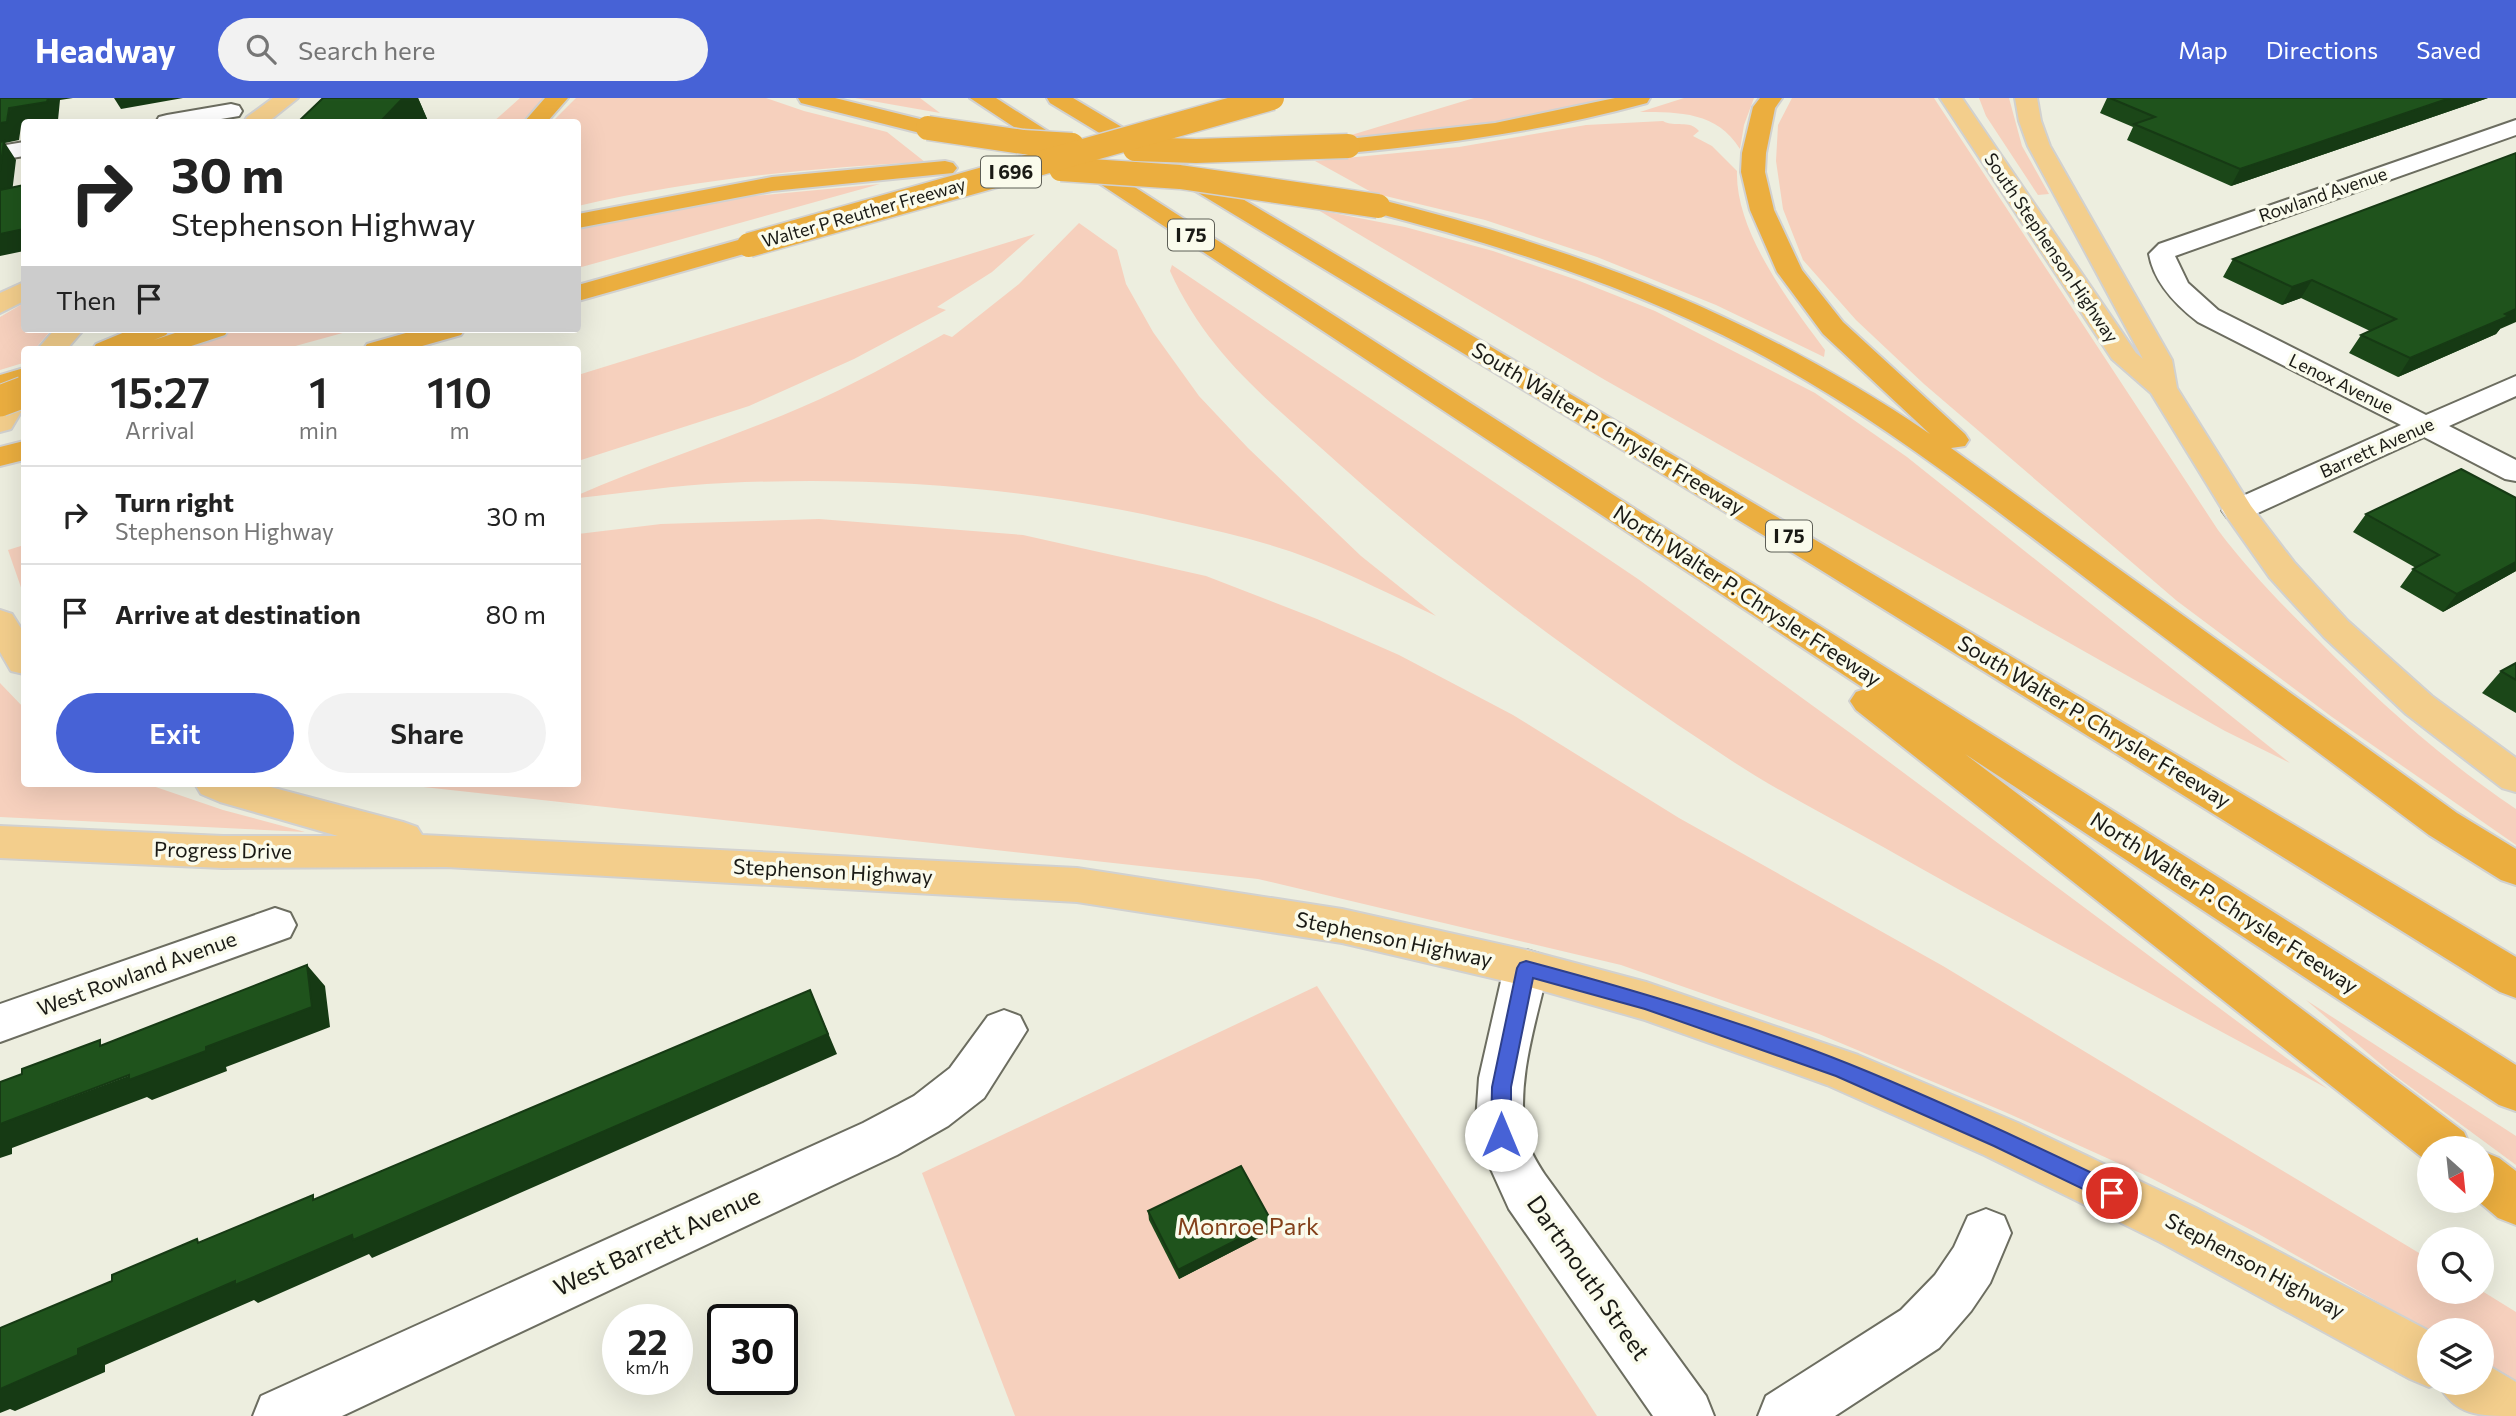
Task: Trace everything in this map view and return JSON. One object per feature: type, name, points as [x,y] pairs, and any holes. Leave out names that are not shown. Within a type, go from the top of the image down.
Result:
[{"type":"highway","points":[[538,119],[557,98]]},
{"type":"highway","points":[[809,98],[928,128],[1023,142],[1196,151],[1348,146],[1521,127],[1639,98]]},
{"type":"highway","name":"North Walter P. Chrysler Freeway","points":[[981,98],[1665,543],[2516,1090]]},
{"type":"highway","name":"South Walter P. Chrysler Freeway","points":[[1058,98],[1834,564],[2516,979]]},
{"type":"highway","name":"Walter P Reuther Freeway","points":[[581,292],[1272,98]]},
{"type":"highway","points":[[1771,98],[1764,107],[1754,153],[1753,172],[1762,210],[1790,272],[1833,328],[2121,587]]},
{"type":"highway","points":[[581,220],[772,184],[944,168],[1125,172],[1232,184],[1378,206],[1457,226],[1565,260],[1679,305],[1761,343],[1880,414],[1949,460],[2444,824],[2516,869]]},
{"type":"highway","points":[[117,346],[147,333]]},
{"type":"highway","points":[[162,346],[203,333]]},
{"type":"highway","points":[[391,346],[437,333]]},
{"type":"highway","points":[[0,385],[21,378]]},
{"type":"highway","points":[[0,401],[21,393]]},
{"type":"highway","points":[[0,457],[21,451]]},
{"type":"highway","points":[[1665,543],[2431,1136]]},
{"type":"highway","points":[[2494,1183],[2516,1200]]},
{"type":"main road","points":[[259,119],[287,98]]},
{"type":"main road","name":"South Stephenson Highway","points":[[1951,98],[2126,359],[2162,388],[2238,510],[2282,570],[2336,629],[2419,705],[2516,778]]},
{"type":"main road","name":"South Stephenson Highway","points":[[2026,98],[2030,121],[2039,146],[2158,360],[2162,388]]},
{"type":"main road","points":[[0,282],[21,278]]},
{"type":"main road","points":[[0,305],[21,292]]},
{"type":"main road","points":[[55,346],[66,333]]},
{"type":"main road","points":[[0,423],[21,389]]},
{"type":"main road","points":[[0,622],[21,657]]},
{"type":"main road","points":[[222,787],[446,850]]},
{"type":"main road","name":"Progress Drive","points":[[0,842],[202,852],[446,850]]},
{"type":"main road","name":"Stephenson Highway","points":[[446,850],[1077,885],[1342,926],[1526,968],[1646,1001],[1842,1070],[1989,1134],[2189,1231],[2417,1354]]},
{"type":"main road","points":[[2486,1395],[2516,1413]]},
{"type":"street","points":[[185,119],[232,111]]},
{"type":"street","name":"Rowland Avenue","points":[[2175,283],[2163,265],[2162,254],[2168,249],[2516,127]]},
{"type":"street","points":[[0,153],[21,150]]},
{"type":"street","name":"Lenox Avenue","points":[[2175,283],[2194,306],[2208,316],[2516,472]]},
{"type":"street","name":"Barrett Avenue","points":[[2238,510],[2428,427],[2516,385]]},
{"type":"street","name":"West Rowland Avenue","points":[[0,1023],[275,925]]},
{"type":"street","name":"Dartmouth Street","points":[[1526,968],[1502,1087],[1501,1135],[1511,1164],[1534,1201],[1686,1416]]},
{"type":"street","name":"West Barrett Avenue","points":[[281,1416],[880,1139],[931,1111],[967,1083],[1004,1030]]},
{"type":"street","points":[[1786,1416],[1920,1329],[1953,1293],[1972,1265],[1986,1233]]},
{"type":"green space","points":[[520,98],[546,98],[524,119],[496,119]]},
{"type":"green space","points":[[576,98],[766,98],[804,111],[887,132],[925,162],[750,176],[581,205],[581,119],[555,119]]},
{"type":"green space","points":[[855,98],[920,98],[940,113]]},
{"type":"green space","points":[[1474,98],[1607,98],[1507,120],[1338,139]]},
{"type":"green space","points":[[1684,98],[1754,98],[1744,125],[1740,149],[1731,137],[1709,121],[1683,114],[1640,112]]},
{"type":"green space","points":[[1792,98],[1934,98],[2229,545],[2291,614],[2388,708],[2463,771],[2516,809],[2516,845],[2332,717],[2177,601],[1924,384],[1856,320],[1803,260],[1783,209],[1776,161],[1778,125]]},
{"type":"green space","points":[[1979,98],[2009,98],[2022,146],[2049,194],[2038,195],[1986,116]]},
{"type":"green space","points":[[1663,121],[1695,127],[1699,131],[1693,136],[1712,146],[1737,171],[1745,218],[1755,242],[1781,289],[1825,350],[1824,357],[1716,305],[1597,257],[1485,220],[1373,193],[1315,161],[1459,147],[1586,125]]},
{"type":"green space","points":[[880,184],[581,267],[581,226],[744,197]]},
{"type":"green space","points":[[1318,210],[1405,227],[1493,251],[1577,280],[1655,311],[1815,393],[1907,457],[2290,763],[2225,731],[1605,380]]},
{"type":"green space","points":[[1079,223],[1117,250],[1126,284],[1153,332],[1199,396],[1248,448],[1361,556],[1436,616],[1342,572],[1278,547],[1122,510],[1010,492],[896,483],[782,481],[670,487],[581,498],[581,494],[606,483],[820,399],[944,334],[952,337],[1019,284]]},
{"type":"green space","points":[[1035,234],[992,272],[937,307],[946,310],[854,359],[749,406],[581,460],[581,374]]},
{"type":"green space","points":[[1172,265],[1638,579],[1853,735],[2328,1089],[2050,940],[1787,794],[1729,759],[1577,655],[1479,582],[1385,504],[1266,398],[1203,329],[1170,271]]},
{"type":"green space","points":[[21,305],[21,333],[49,333],[37,346],[21,346],[21,364],[0,370],[0,317]]},
{"type":"green space","points":[[225,333],[343,333],[295,346],[185,346]]},
{"type":"green space","points":[[819,519],[1023,535],[1206,576],[1317,619],[1399,655],[1513,715],[1679,818],[1943,966],[2417,1252],[2417,1304],[2494,1304],[2494,1298],[2516,1312],[2516,1384],[2494,1370],[2494,1318],[2417,1318],[2417,1324],[2255,1232],[2149,1177],[2005,1112],[1819,1034],[1621,965],[1258,879],[423,787],[581,787],[581,534],[661,524]]},
{"type":"green space","points":[[21,546],[21,587],[8,550]]},
{"type":"green space","points":[[0,683],[21,705],[21,787],[156,787],[223,810],[305,832],[0,817]]},
{"type":"green space","name":"Monroe Park","points":[[1317,986],[1597,1416],[1015,1416],[922,1173]]},
{"type":"green space","points":[[2306,1000],[2516,1136],[2516,1165],[2494,1149],[2494,1136],[2477,1136],[2390,1072]]},
{"type":"building","points":[[0,98],[48,98],[47,102],[9,108],[7,122],[0,123]]},
{"type":"building","points":[[323,98],[403,98],[383,119],[301,119]]},
{"type":"building","points":[[2110,98],[2450,98],[2240,169],[2134,124],[2155,117]]},
{"type":"building","points":[[4,141],[0,171],[0,142]]},
{"type":"building","points":[[2516,153],[2516,309],[2505,314],[2509,316],[2410,358],[2361,335],[2396,319],[2312,280],[2292,287],[2233,259]]},
{"type":"building","points":[[21,186],[21,230],[0,234],[0,190]]},
{"type":"building","points":[[2461,469],[2516,498],[2516,562],[2457,594],[2413,569],[2439,555],[2366,514]]},
{"type":"building","points":[[2516,663],[2516,680],[2501,671]]},
{"type":"building","points":[[307,965],[312,1007],[206,1047],[206,1051],[129,1080],[129,1075],[0,1124],[0,1082],[22,1074],[22,1069],[100,1040],[100,1046]]},
{"type":"building","points":[[810,990],[828,1034],[353,1240],[352,1235],[235,1285],[235,1281],[78,1349],[78,1355],[0,1389],[0,1328],[112,1281],[112,1275],[197,1239],[198,1243],[313,1195],[313,1200]]},
{"type":"building","points":[[1241,1166],[1272,1222],[1178,1270],[1148,1211]]},
{"type":"route","points":[[1501,1135],[1502,1087],[1526,968],[1646,1001],[1842,1070],[2001,1139],[2112,1193]]}]
